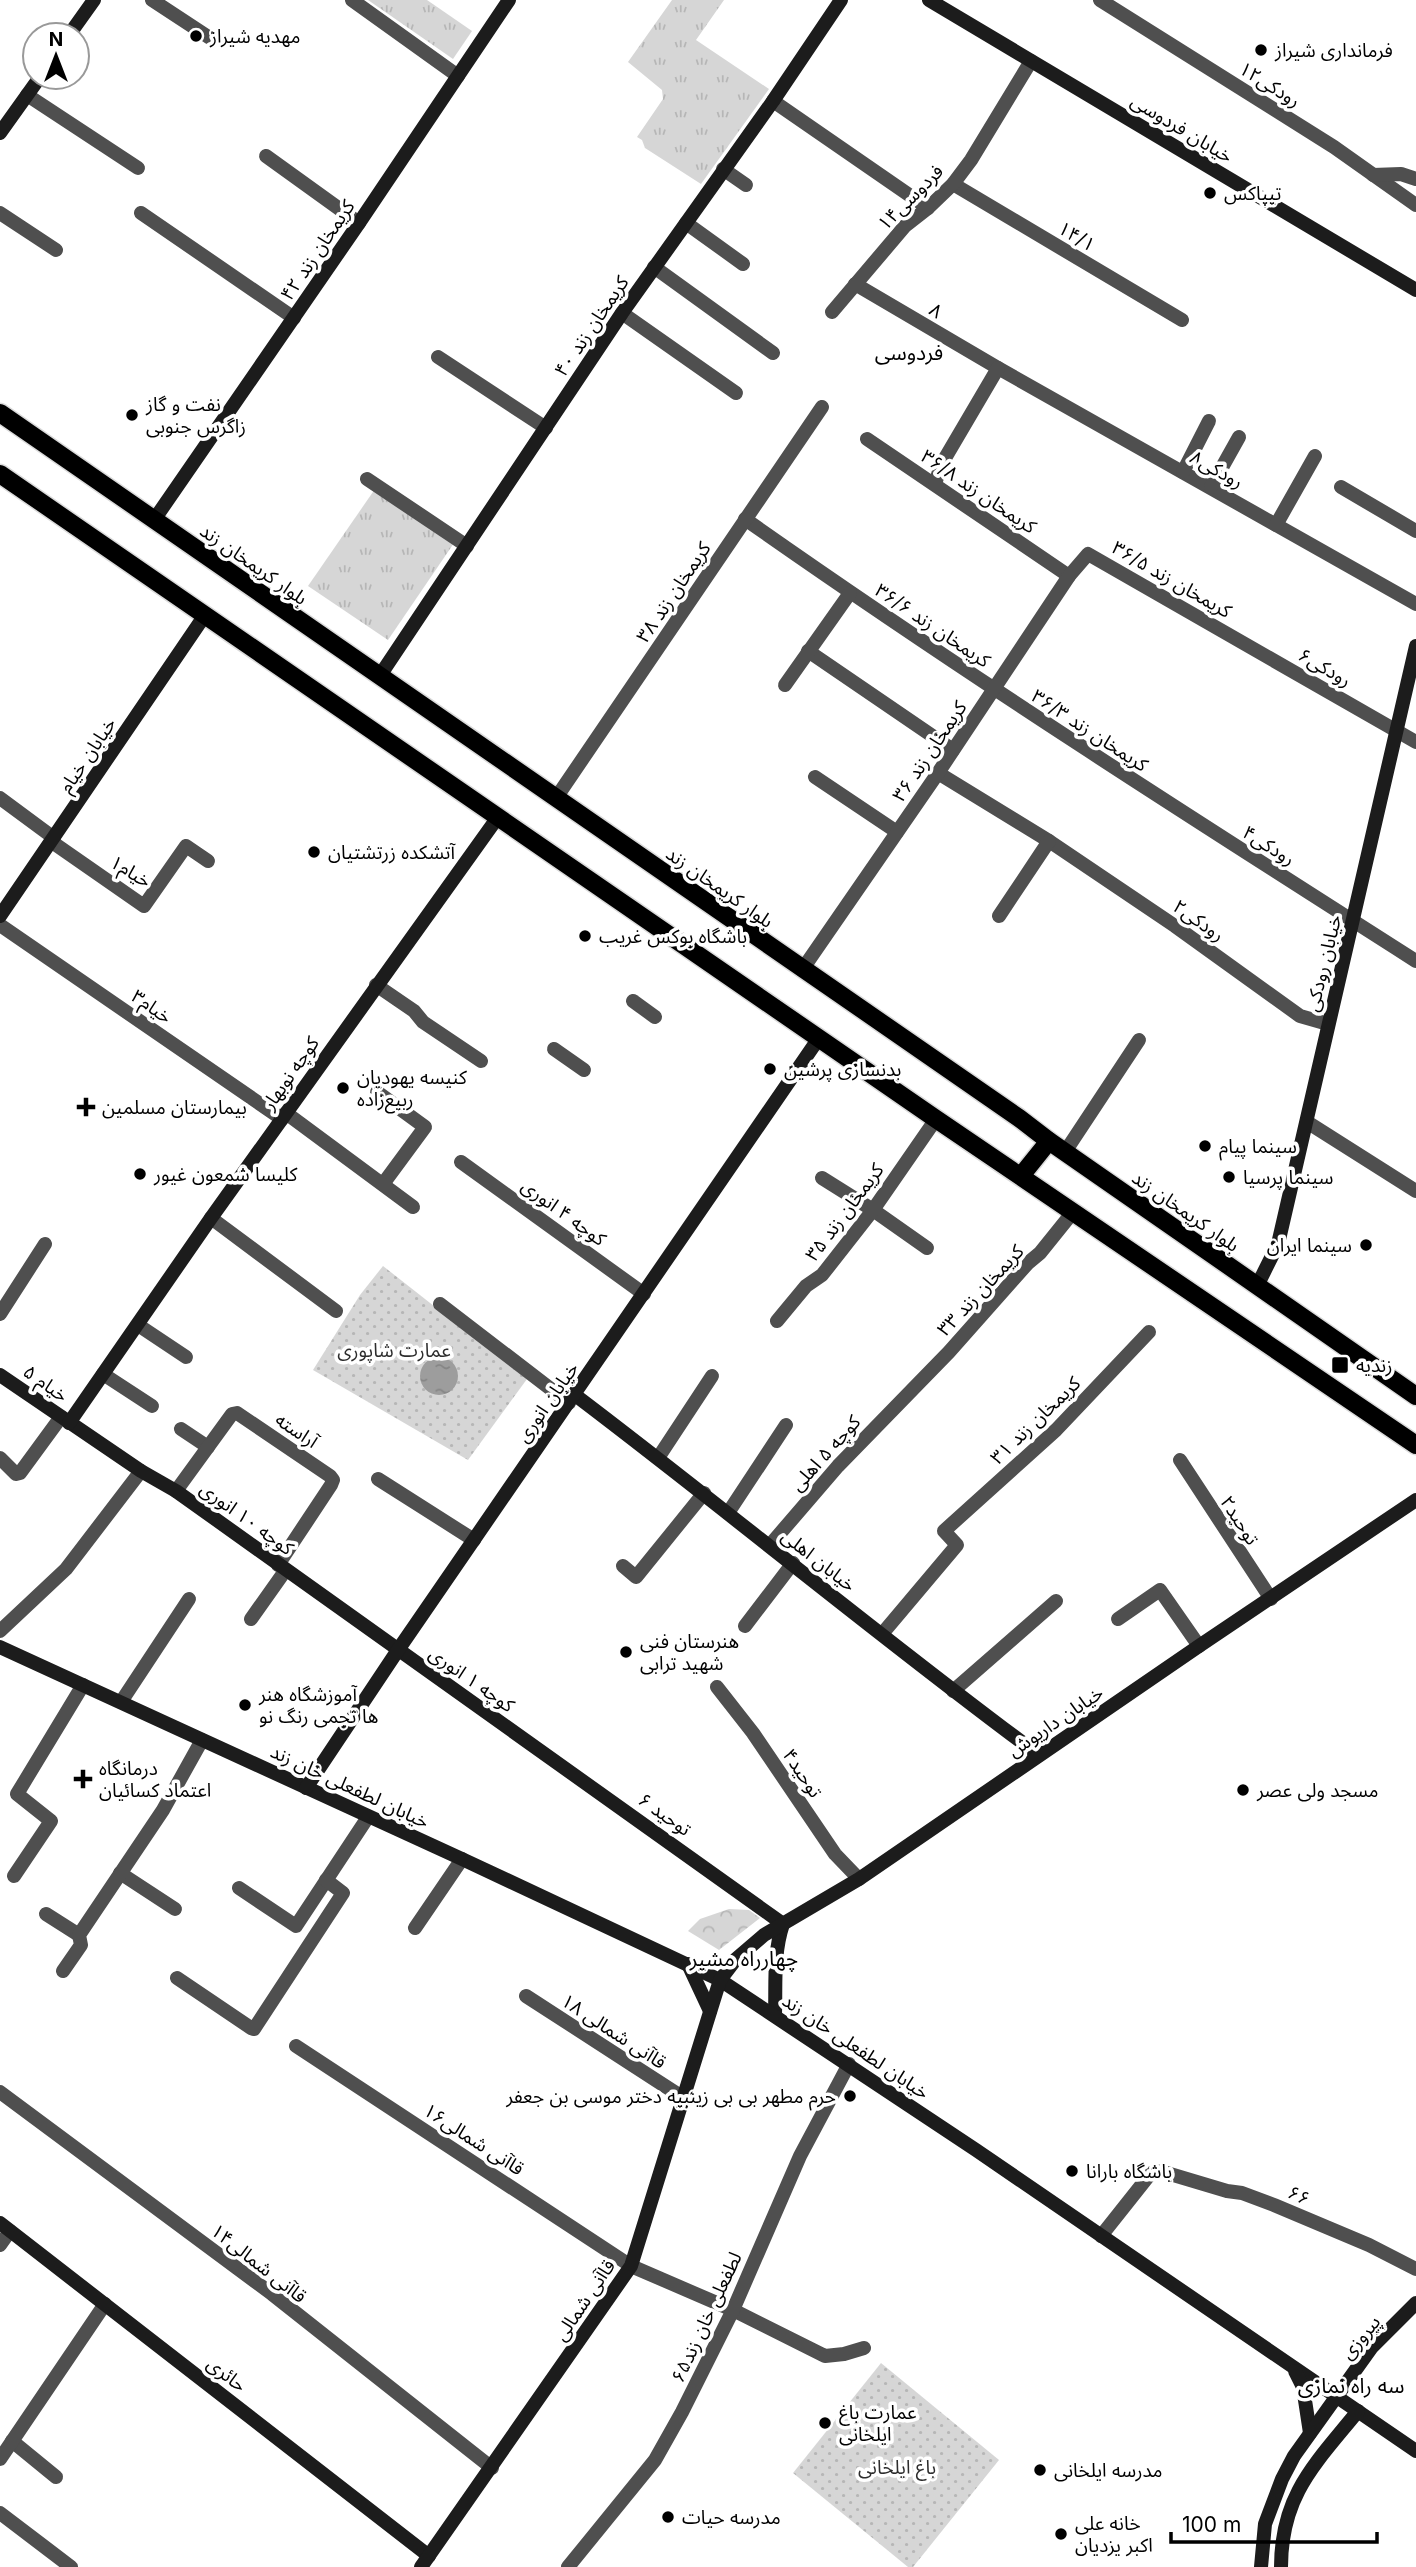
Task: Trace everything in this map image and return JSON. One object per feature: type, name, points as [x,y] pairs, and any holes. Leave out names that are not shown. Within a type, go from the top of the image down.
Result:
[{"type":"main road","name":"بلوار کریمخان زند","points":[[0,413],[1416,1396]]},
{"type":"main road","points":[[0,474],[936,1119],[1416,1445]]},
{"type":"main road","points":[[1021,1176],[1049,1141]]},
{"type":"street","points":[[79,21],[94,0]]},
{"type":"street","points":[[152,0],[213,40]]},
{"type":"street","points":[[352,0],[458,76]]},
{"type":"street","name":"کریمخان زند ۴۲","points":[[154,520],[509,0]]},
{"type":"street","name":"کریمخان زند ۴۰","points":[[379,677],[622,313],[773,101],[841,0]]},
{"type":"street","name":"خیابان فردوسی","points":[[929,0],[1416,290]]},
{"type":"street","name":"رودکی۱۲","points":[[1100,0],[1334,147],[1416,205]]},
{"type":"street","name":"فردوسی۱۴","points":[[832,312],[905,226],[953,184],[971,160],[1031,61]]},
{"type":"street","points":[[0,133],[30,91]]},
{"type":"street","points":[[27,95],[138,168]]},
{"type":"street","points":[[773,101],[928,208]]},
{"type":"street","points":[[266,156],[359,223]]},
{"type":"street","points":[[723,169],[746,185]]},
{"type":"street","points":[[1373,175],[1401,174],[1416,178]]},
{"type":"street","name":"۱۴/۱","points":[[953,184],[1182,320]]},
{"type":"street","points":[[141,213],[294,318]]},
{"type":"street","points":[[0,214],[56,250]]},
{"type":"street","points":[[685,223],[743,264]]},
{"type":"street","points":[[654,267],[773,353]]},
{"type":"street","name":"۸","points":[[855,284],[998,368]]},
{"type":"street","points":[[622,313],[736,393]]},
{"type":"street","points":[[438,357],[546,428]]},
{"type":"street","points":[[935,484],[941,465],[998,368]]},
{"type":"street","name":"رودکی۸","points":[[998,368],[1416,604]]},
{"type":"street","name":"کریمخان زند ۳۸","points":[[556,799],[822,407]]},
{"type":"street","points":[[1183,472],[1209,421]]},
{"type":"street","points":[[1211,487],[1239,436]]},
{"type":"street","name":"کریمخان زند ۳۶/۸","points":[[867,439],[1069,576]]},
{"type":"street","points":[[1276,524],[1315,456]]},
{"type":"street","points":[[367,479],[467,546]]},
{"type":"street","points":[[1341,487],[1416,531]]},
{"type":"street","name":"کریمخان زند ۳۶/۶","points":[[745,519],[993,690]]},
{"type":"street","name":"کریمخان زند ۳۶","points":[[802,970],[1069,576],[1088,554]]},
{"type":"street","name":"کریمخان زند ۳۶/۵","points":[[1088,554],[1236,638]]},
{"type":"street","points":[[785,685],[850,593]]},
{"type":"street","name":"خیابان خیام","points":[[2,910],[53,840],[205,615]]},
{"type":"street","name":"رودکی۶","points":[[1236,638],[1416,742]]},
{"type":"street","name":"خیابان رودکی","points":[[1257,1286],[1278,1244],[1416,646]]},
{"type":"street","points":[[808,651],[953,750]]},
{"type":"street","name":"کریمخان زند ۳۶/۳","points":[[993,690],[1165,802]]},
{"type":"street","name":"رودکی۲","points":[[938,773],[1049,841],[1175,926],[1300,1016],[1328,1024]]},
{"type":"street","points":[[815,777],[897,832]]},
{"type":"street","points":[[0,798],[53,840]]},
{"type":"street","name":"رودکی۴","points":[[1165,802],[1416,961]]},
{"type":"street","name":"کوچه نوبهار","points":[[65,1420],[103,1374],[376,985],[498,817]]},
{"type":"street","name":"۱خیام","points":[[53,840],[145,906],[186,846],[208,861]]},
{"type":"street","points":[[999,916],[1049,841]]},
{"type":"street","name":"خیام۳","points":[[0,925],[284,1116],[413,1207]]},
{"type":"street","points":[[376,985],[414,1011],[424,1022],[481,1060]]},
{"type":"street","points":[[633,1001],[655,1017]]},
{"type":"street","name":"خیابان انوری","points":[[306,1788],[819,1038]]},
{"type":"street","points":[[1065,1152],[1139,1040]]},
{"type":"street","points":[[554,1049],[584,1070]]},
{"type":"street","points":[[377,1092],[425,1127],[383,1184]]},
{"type":"street","name":"کریمخان زند ۳۵","points":[[777,1321],[806,1286],[822,1275],[873,1210],[936,1119]]},
{"type":"street","points":[[1307,1122],[1416,1191]]},
{"type":"street","name":"کوچه ۴ انوری","points":[[461,1162],[645,1294]]},
{"type":"street","points":[[822,1178],[928,1248]]},
{"type":"street","name":"کریمخان زند ۳۳","points":[[912,1390],[1027,1263],[1040,1253],[1073,1212]]},
{"type":"street","points":[[211,1218],[336,1311]]},
{"type":"street","points":[[0,1314],[45,1244]]},
{"type":"street","points":[[440,1304],[572,1399]]},
{"type":"street","points":[[138,1325],[186,1357]]},
{"type":"street","name":"کریمخان زند ۳۱","points":[[882,1634],[957,1545],[944,1531],[1056,1430],[1149,1332]]},
{"type":"street","name":"۵ خیام","points":[[0,1374],[65,1420]]},
{"type":"street","points":[[103,1374],[152,1406]]},
{"type":"street","points":[[658,1458],[712,1376]]},
{"type":"street","name":"کوچه ۵ اهلی","points":[[770,1545],[838,1466],[912,1390]]},
{"type":"street","name":"خیابان اهلی","points":[[572,1399],[704,1493],[953,1691],[1039,1755]]},
{"type":"street","name":"آراسته","points":[[176,1491],[232,1414],[237,1413],[333,1480],[281,1568]]},
{"type":"street","points":[[0,1458],[16,1474],[20,1473],[65,1420]]},
{"type":"street","name":"کوچه ۱۰ انوری","points":[[65,1420],[176,1491],[398,1650]]},
{"type":"street","points":[[728,1513],[786,1424]]},
{"type":"street","points":[[181,1429],[208,1447]]},
{"type":"street","name":"توحید۲","points":[[1180,1460],[1271,1599]]},
{"type":"street","points":[[0,1631],[66,1569],[141,1471]]},
{"type":"street","points":[[378,1479],[474,1540]]},
{"type":"street","points":[[623,1566],[636,1577],[704,1493]]},
{"type":"street","name":"خیابان داریوش","points":[[720,1980],[736,1959],[764,1935],[859,1879],[1416,1500]]},
{"type":"street","points":[[745,1626],[793,1563]]},
{"type":"street","points":[[251,1619],[281,1568]]},
{"type":"street","points":[[1118,1619],[1160,1590],[1199,1646]]},
{"type":"street","points":[[121,1702],[189,1599]]},
{"type":"street","points":[[953,1691],[1056,1601]]},
{"type":"street","name":"خیابان لطفعلی خان زند","points":[[0,1647],[462,1858],[720,1980],[849,2064],[1416,2451]]},
{"type":"street","name":"کوچه ۱ انوری","points":[[398,1650],[523,1739]]},
{"type":"street","points":[[13,1876],[51,1821],[17,1794],[83,1685]]},
{"type":"street","name":"توحید۴","points":[[717,1687],[753,1733],[835,1854],[859,1879]]},
{"type":"street","name":"۶ توحید","points":[[523,1739],[783,1924]]},
{"type":"street","points":[[63,1972],[81,1945],[79,1935],[163,1810],[202,1740]]},
{"type":"street","points":[[239,1888],[296,1926],[369,1817]]},
{"type":"street","points":[[415,1928],[462,1858]]},
{"type":"street","points":[[120,1873],[175,1909]]},
{"type":"street","points":[[177,1978],[254,2029],[343,1894],[326,1880]]},
{"type":"street","points":[[46,1914],[79,1935]]},
{"type":"street","points":[[775,2014],[776,1952],[783,1924]]},
{"type":"street","points":[[688,1964],[710,2011]]},
{"type":"street","name":"قاآنی شمالی","points":[[425,2561],[631,2266],[720,1980]]},
{"type":"street","name":"۱۸ قاآنی شمالی","points":[[526,1996],[682,2097]]},
{"type":"street","name":"قاآنی شمالی۱۶","points":[[296,2046],[631,2266],[733,2310],[825,2356],[864,2348]]},
{"type":"street","name":"لطفعلی خان زند۶۵","points":[[568,2567],[655,2460],[682,2412],[733,2310],[800,2156],[849,2064]]},
{"type":"street","name":"قاآنی شمالی۱۴","points":[[0,2092],[272,2294],[492,2468]]},
{"type":"street","name":"۶۶","points":[[1101,2236],[1152,2173],[1160,2171],[1242,2193],[1274,2205],[1370,2245],[1416,2269]]},
{"type":"street","points":[[0,2245],[5,2227]]},
{"type":"street","name":"حائری","points":[[5,2227],[425,2561]]},
{"type":"street","name":"پیروزی","points":[[1261,2567],[1265,2524],[1282,2479],[1310,2433],[1373,2347],[1416,2303]]},
{"type":"street","points":[[0,2459],[105,2304]]},
{"type":"street","points":[[1294,2368],[1303,2387],[1310,2433]]},
{"type":"street","points":[[1281,2567],[1283,2533],[1299,2486],[1357,2411]]},
{"type":"street","points":[[12,2441],[56,2477]]},
{"type":"street","points":[[1282,2479],[1299,2486]]},
{"type":"street","points":[[0,2513],[71,2567]]},
{"type":"green space","points":[[368,0],[427,0],[472,31],[453,59]]},
{"type":"green space","points":[[672,0],[724,0],[696,40],[769,89],[701,184],[645,148],[642,140],[637,137],[663,99],[662,90],[628,62]]},
{"type":"green space","points":[[375,489],[454,543],[388,640],[308,586]]},
{"type":"green space","name":"عمارت شاپوری","points":[[383,1266],[527,1379],[468,1460],[313,1370],[360,1295]]},
{"type":"green space","points":[[729,1909],[749,1910],[760,1918],[719,1950],[688,1931],[700,1919]]},
{"type":"green space","name":"باغ ایلخانی","points":[[881,2363],[999,2460],[913,2567],[908,2567],[793,2473]]},
{"type":"water","points":[[439,1357],[452,1363],[458,1376],[452,1389],[439,1395],[426,1389],[420,1376],[426,1363]]},
{"type":"place","name":"مهدیه شیراز","points":[[196,36]]},
{"type":"place","name":"فرمانداری شیراز","points":[[1261,50]]},
{"type":"place","name":"تیپاکس","points":[[1210,193]]},
{"type":"place","name":"نفت و گاز زاگرس جنوبی","points":[[132,415]]},
{"type":"place","name":"آتشکده زرتشتیان","points":[[314,852]]},
{"type":"place","name":"باشگاه بوکس غریب","points":[[585,936]]},
{"type":"place","name":"بدنسازی پرشین","points":[[770,1069]]},
{"type":"place","name":"کنیسه یهودیان ربیع‌زاده","points":[[343,1088]]},
{"type":"place","name":"بیمارستان مسلمین","points":[[86,1107]]},
{"type":"place","name":"سینما پیام","points":[[1205,1146]]},
{"type":"place","name":"کلیسا شمعون غیور","points":[[140,1174]]},
{"type":"place","name":"سینما پرسیا","points":[[1229,1177]]},
{"type":"place","name":"سینما ایران","points":[[1366,1245]]},
{"type":"place","name":"زندیه","points":[[1340,1365]]},
{"type":"place","name":"هنرستان فنی شهید ترابی","points":[[626,1652]]},
{"type":"place","name":"آموزشگاه هنر ها تجمی رنگ نو","points":[[245,1705]]},
{"type":"place","name":"درمانگاه اعتماد کسائیان","points":[[83,1779]]},
{"type":"place","name":"مسجد ولی عصر","points":[[1243,1790]]},
{"type":"place","name":"حرم مطهر بی بی زینبیه دختر موسی بن جعفر","points":[[850,2096]]},
{"type":"place","name":"باشگاه بارانا","points":[[1072,2171]]},
{"type":"place","name":"عمارت باغ ایلخانی","points":[[825,2423]]},
{"type":"place","name":"مدرسه ایلخانی","points":[[1040,2470]]},
{"type":"place","name":"مدرسه حیات","points":[[668,2517]]},
{"type":"place","name":"خانه علی اکبر یزدیان","points":[[1061,2534]]},
{"type":"district","name":"فردوسی","points":[[909,353]]},
{"type":"district","name":"چهارراه مشیر","points":[[744,1959]]},
{"type":"district","name":"سه راه نمازی","points":[[1351,2386]]}]
